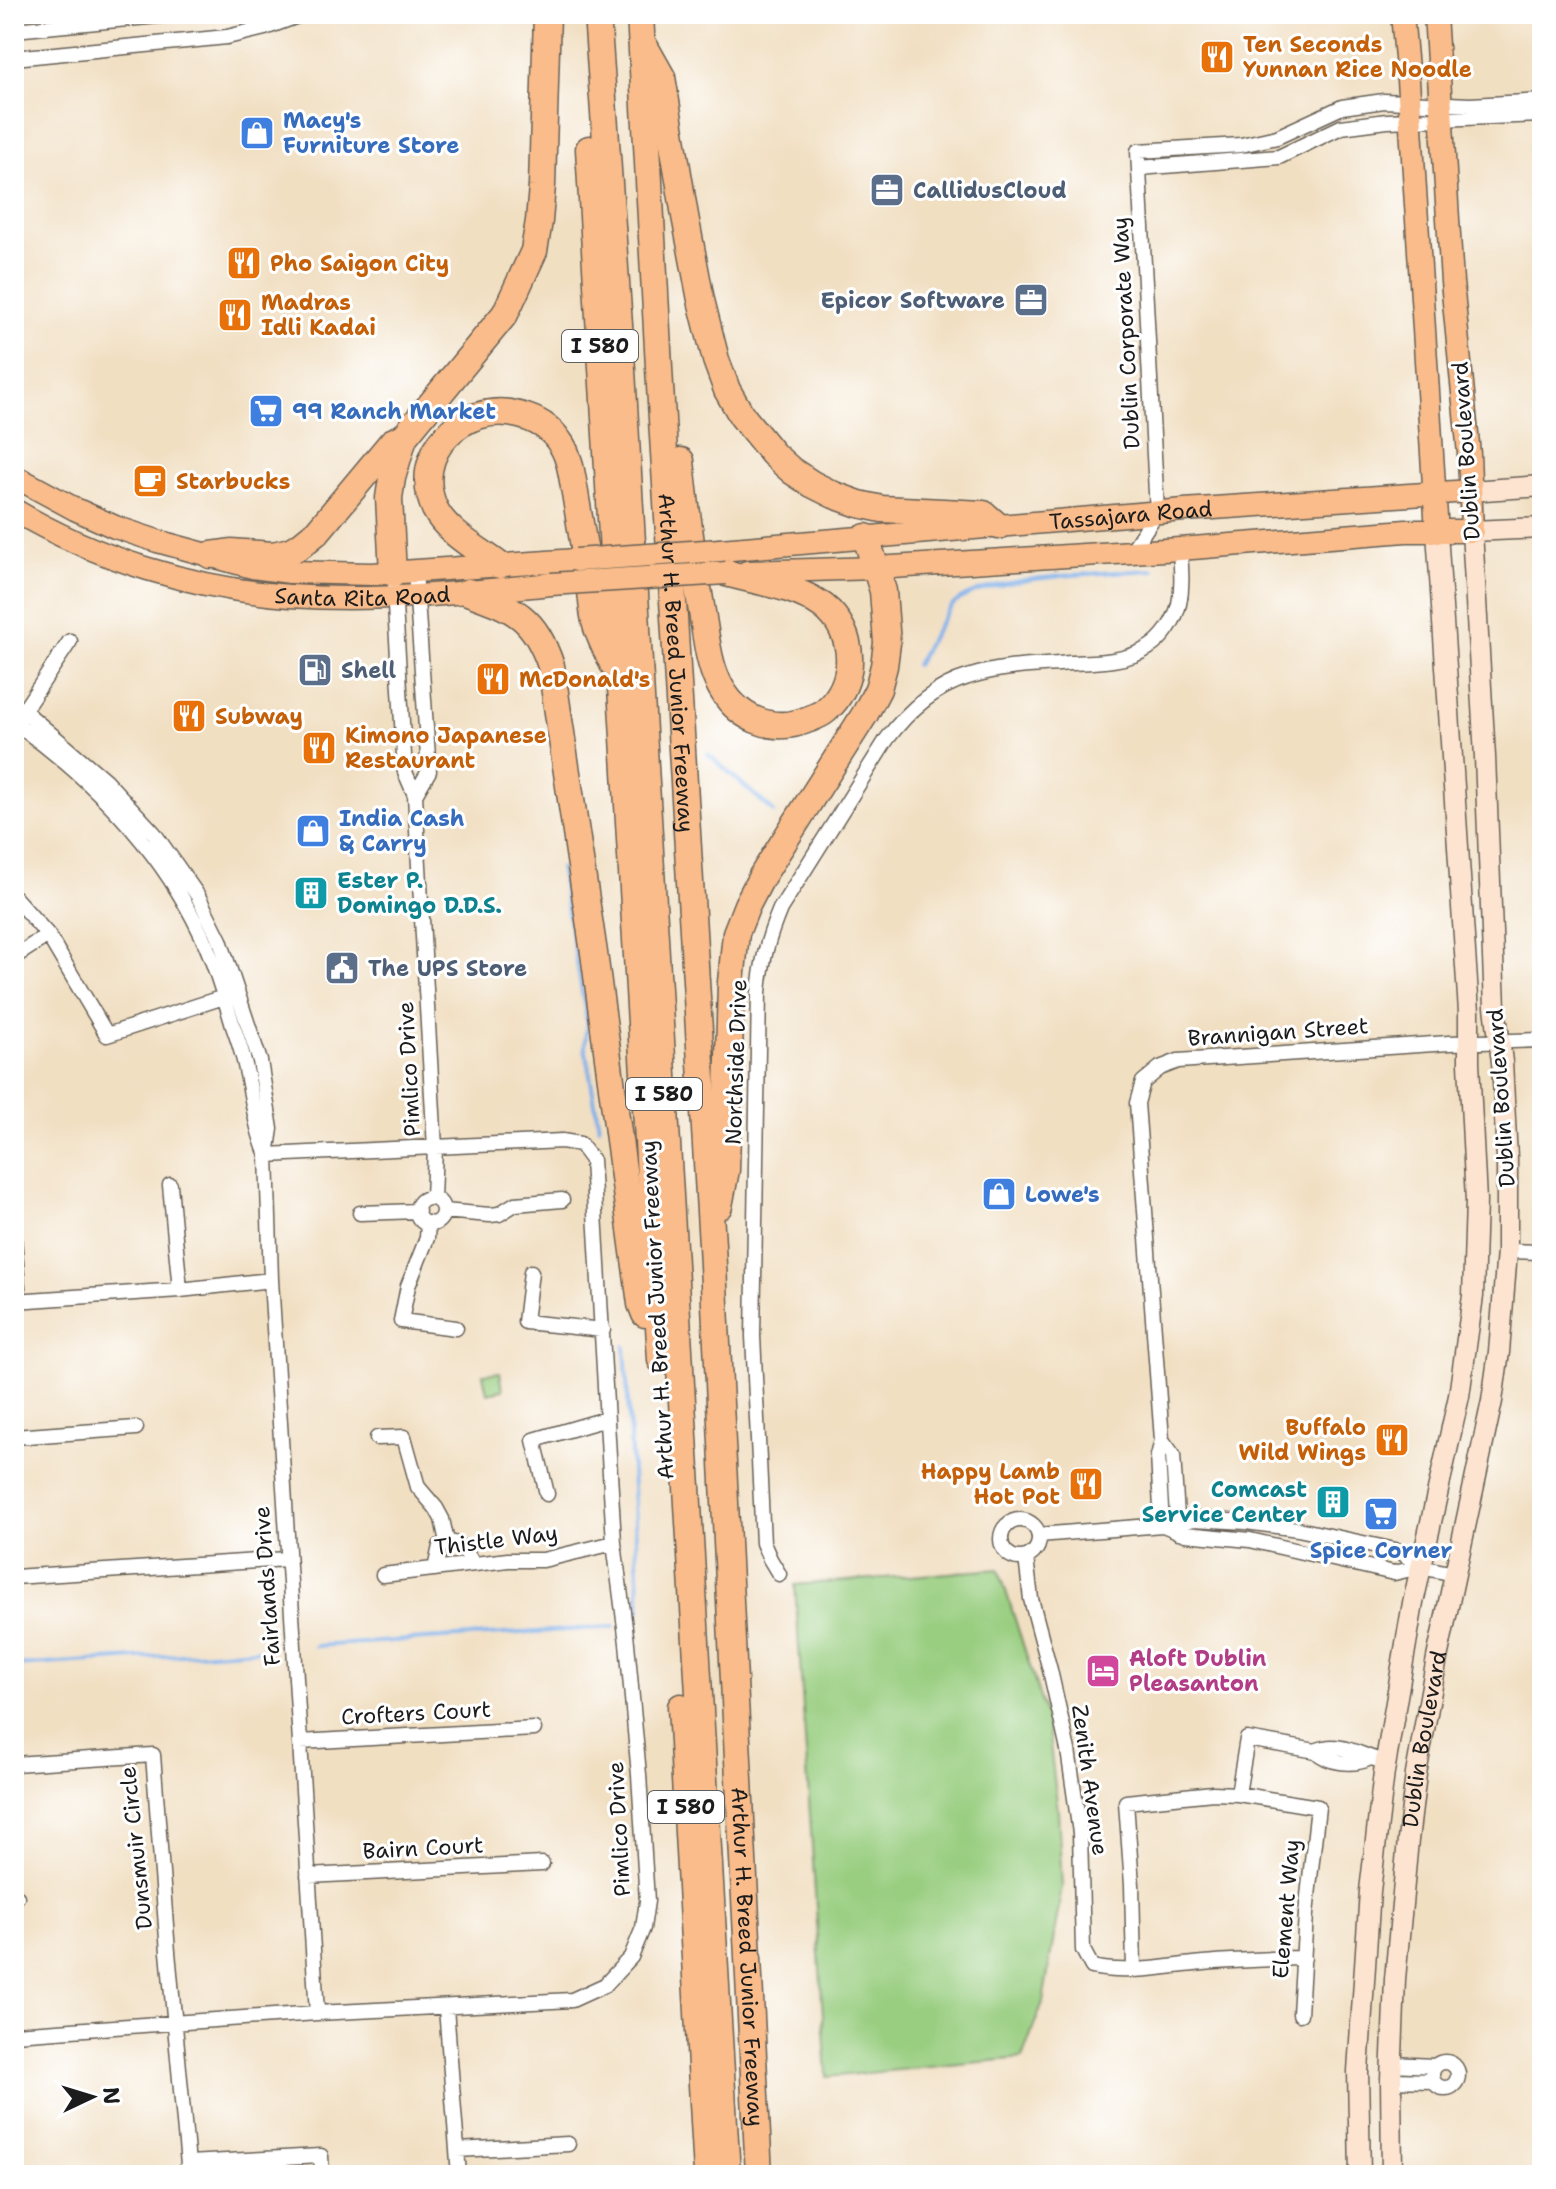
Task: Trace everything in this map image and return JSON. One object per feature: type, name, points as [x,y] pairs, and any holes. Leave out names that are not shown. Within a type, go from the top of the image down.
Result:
[{"type":"highway","points":[[405,584],[389,498],[404,437],[505,314],[534,251],[542,186],[547,14]]},
{"type":"highway","name":"Arthur H. Breed Junior Freeway","points":[[581,14],[707,2175]]},
{"type":"highway","name":"I 580","points":[[597,14],[622,368],[727,2175]]},
{"type":"highway","name":"Arthur H. Breed Junior Freeway","points":[[640,14],[712,1245],[759,2175]]},
{"type":"highway","points":[[642,41],[662,77],[687,229],[716,360],[727,390],[742,416],[766,447],[792,471],[834,495],[882,509],[984,514],[998,526]]},
{"type":"highway","points":[[660,386],[676,417],[690,544],[709,650],[718,681],[735,707],[759,722],[776,726],[796,724],[824,712],[845,684],[850,662],[849,642],[840,623],[808,597],[723,562]]},
{"type":"highway","points":[[499,565],[442,520],[429,488],[430,472],[433,457],[442,440],[456,426],[474,416],[510,413],[530,418],[547,427],[561,442],[571,469],[596,625],[619,679]]},
{"type":"highway","points":[[210,555],[231,552],[273,555],[301,545],[317,532],[392,442],[404,437]]},
{"type":"highway","points":[[712,1245],[726,1170],[731,982],[736,933],[762,876],[878,689],[884,666],[887,643],[883,591],[866,537]]},
{"type":"highway","points":[[468,592],[504,605],[523,618],[543,643],[551,666],[594,953],[641,1304],[660,1351]]},
{"type":"main road","name":"Dublin Boulevard","points":[[1360,2175],[1358,2071],[1377,1760],[1459,1396],[1473,1296],[1476,1201],[1469,1012],[1402,14]]},
{"type":"main road","name":"Dublin Boulevard","points":[[1392,2175],[1391,2072],[1400,1906],[1416,1774],[1492,1401],[1507,1251],[1507,1158],[1495,1007],[1469,454],[1452,282],[1435,14]]},
{"type":"main road","name":"Santa Rita Road","points":[[14,476],[115,527],[252,567],[290,572],[468,592],[723,562]]},
{"type":"main road","name":"Tassajara Road","points":[[723,562],[866,537],[1157,512],[1542,486]]},
{"type":"main road","name":"Santa Rita Road","points":[[14,510],[102,553],[195,581],[288,596],[405,584],[499,565],[576,560],[723,562]]},
{"type":"main road","name":"Tassajara Road","points":[[723,562],[876,568],[1406,531],[1542,528]]},
{"type":"main road","points":[[1368,1932],[1371,2053],[1377,2070],[1391,2072]]},
{"type":"street","points":[[14,30],[179,14]]},
{"type":"street","points":[[14,58],[227,37],[303,14]]},
{"type":"street","name":"Dublin Corporate Way","points":[[1157,512],[1138,151],[1241,145],[1277,137],[1342,107],[1384,101],[1410,111]]},
{"type":"street","points":[[1441,112],[1470,105],[1542,101]]},
{"type":"street","points":[[1139,168],[1279,157],[1341,127],[1410,111],[1542,115]]},
{"type":"street","points":[[1131,552],[1157,512]]},
{"type":"street","name":"Northside Drive","points":[[779,1574],[763,1543],[753,1336],[759,992],[762,961],[770,934],[780,909],[903,718],[942,688],[965,678],[1012,667],[1103,661],[1127,657],[1148,648],[1163,636],[1173,622],[1179,605],[1182,584],[1180,549]]},
{"type":"street","name":"Pimlico Drive","points":[[405,584],[405,772],[415,795],[435,1148],[433,1198]]},
{"type":"street","name":"Pimlico Drive","points":[[405,584],[429,771],[415,795]]},
{"type":"street","points":[[17,715],[70,641]]},
{"type":"street","name":"Fairlands Drive","points":[[17,715],[105,780],[154,833],[198,896],[220,940],[232,995],[262,1074],[271,1129],[267,1155],[271,1280],[317,2013]]},
{"type":"street","points":[[14,897],[48,935],[107,1035],[232,995]]},
{"type":"street","points":[[14,957],[48,935]]},
{"type":"street","name":"Brannigan Street","points":[[1162,1525],[1158,1456],[1162,1440],[1137,1103],[1143,1082],[1160,1068],[1178,1061],[1542,1040]]},
{"type":"street","name":"Pimlico Drive","points":[[14,2034],[317,2013],[572,2000],[605,1985],[631,1957],[643,1928],[647,1901],[627,1643],[614,1543],[592,1160],[580,1144],[562,1141],[435,1148]]},
{"type":"street","points":[[267,1155],[435,1148]]},
{"type":"street","points":[[170,1185],[180,1290]]},
{"type":"street","points":[[433,1198],[439,1201],[443,1211],[436,1222],[428,1223],[421,1219],[418,1211],[422,1201],[433,1198]]},
{"type":"street","points":[[443,1211],[490,1215],[499,1214],[515,1204],[562,1200]]},
{"type":"street","points":[[360,1213],[418,1211]]},
{"type":"street","points":[[428,1223],[427,1238],[408,1286],[401,1321],[456,1328]]},
{"type":"street","points":[[14,1238],[16,1300],[180,1290],[271,1280]]},
{"type":"street","points":[[1507,1251],[1542,1252]]},
{"type":"street","points":[[531,1272],[525,1322],[603,1330]]},
{"type":"street","points":[[547,1494],[534,1440],[606,1419]]},
{"type":"street","points":[[14,1437],[136,1428]]},
{"type":"street","points":[[377,1438],[404,1437],[418,1487],[442,1519],[447,1542]]},
{"type":"street","name":"Brannigan Street","points":[[1162,1440],[1173,1455],[1178,1527]]},
{"type":"street","points":[[1039,1535],[1162,1525],[1178,1527],[1194,1519],[1298,1529],[1400,1551],[1420,1567]]},
{"type":"street","points":[[1024,1520],[1035,1526],[1039,1535],[1036,1550],[1026,1558],[1013,1557],[1001,1542],[1003,1530],[1012,1521],[1024,1520]]},
{"type":"street","points":[[1178,1527],[1185,1534],[1250,1540],[1394,1573],[1420,1567],[1455,1574]]},
{"type":"street","points":[[435,1569],[440,1546],[447,1542],[465,1548],[473,1564]]},
{"type":"street","name":"Thistle Way","points":[[383,1575],[508,1560],[543,1560],[614,1543]]},
{"type":"street","name":"Zenith Avenue","points":[[1026,1558],[1031,1599],[1068,1750],[1080,1833],[1083,1950],[1092,1967],[1134,1969]]},
{"type":"street","points":[[14,1577],[287,1559]]},
{"type":"street","name":"Crofters Court","points":[[300,1742],[534,1729]]},
{"type":"street","points":[[1304,1958],[1134,1969],[1126,1802],[1213,1793],[1238,1794],[1247,1739],[1316,1751],[1326,1746],[1359,1752],[1377,1760]]},
{"type":"street","name":"Dunsmuir Circle","points":[[14,1764],[153,1755],[174,2024]]},
{"type":"street","name":"Element Way","points":[[1238,1794],[1318,1807],[1300,2014]]},
{"type":"street","name":"Bairn Court","points":[[308,1876],[542,1864]]},
{"type":"street","points":[[446,2008],[459,2175]]},
{"type":"street","points":[[174,2024],[188,2169],[321,2156],[322,2175]]},
{"type":"street","points":[[1391,2072],[1434,2074]]},
{"type":"street","points":[[457,2150],[568,2144]]},
{"type":"green space","points":[[500,1372],[503,1390],[487,1393],[483,1374]]},
{"type":"green space","points":[[999,1569],[1047,1720],[1058,1811],[1062,1887],[1043,2002],[1022,2058],[827,2077],[795,1585]]},
{"type":"waterway","points":[[916,665],[950,608],[971,594],[994,586],[1050,577],[1154,570]]},
{"type":"waterway","points":[[708,754],[774,812]]},
{"type":"waterway","points":[[560,868],[587,1020],[585,1046],[599,1127]]},
{"type":"waterway","points":[[625,1346],[640,1611]]},
{"type":"waterway","points":[[315,1646],[614,1627]]},
{"type":"waterway","points":[[14,1666],[272,1649]]},
{"type":"place","name":"Ten Seconds Yunnan Rice Noodle","points":[[1217,57]]},
{"type":"place","name":"Macy's Furniture Store","points":[[257,133]]},
{"type":"place","name":"CallidusCloud","points":[[887,190]]},
{"type":"place","name":"Pho Saigon City","points":[[244,263]]},
{"type":"place","name":"Epicor Software","points":[[1031,300]]},
{"type":"place","name":"Madras Idli Kadai","points":[[235,315]]},
{"type":"place","name":"99 Ranch Market","points":[[266,411]]},
{"type":"place","name":"Starbucks","points":[[150,481]]},
{"type":"place","name":"Shell","points":[[315,670]]},
{"type":"place","name":"McDonald's","points":[[493,679]]},
{"type":"place","name":"Subway","points":[[189,716]]},
{"type":"place","name":"Kimono Japanese Restaurant","points":[[319,748]]},
{"type":"place","name":"India Cash & Carry","points":[[313,831]]},
{"type":"place","name":"Ester P. Domingo D.D.S.","points":[[311,893]]},
{"type":"place","name":"The UPS Store","points":[[342,968]]},
{"type":"place","name":"Lowe's","points":[[999,1194]]},
{"type":"place","name":"Buffalo Wild Wings","points":[[1392,1440]]},
{"type":"place","name":"Happy Lamb Hot Pot","points":[[1086,1484]]},
{"type":"place","name":"Comcast Service Center","points":[[1333,1502]]},
{"type":"place","name":"Spice Corner","points":[[1381,1514]]},
{"type":"place","name":"Aloft Dublin Pleasanton","points":[[1103,1671]]}]
